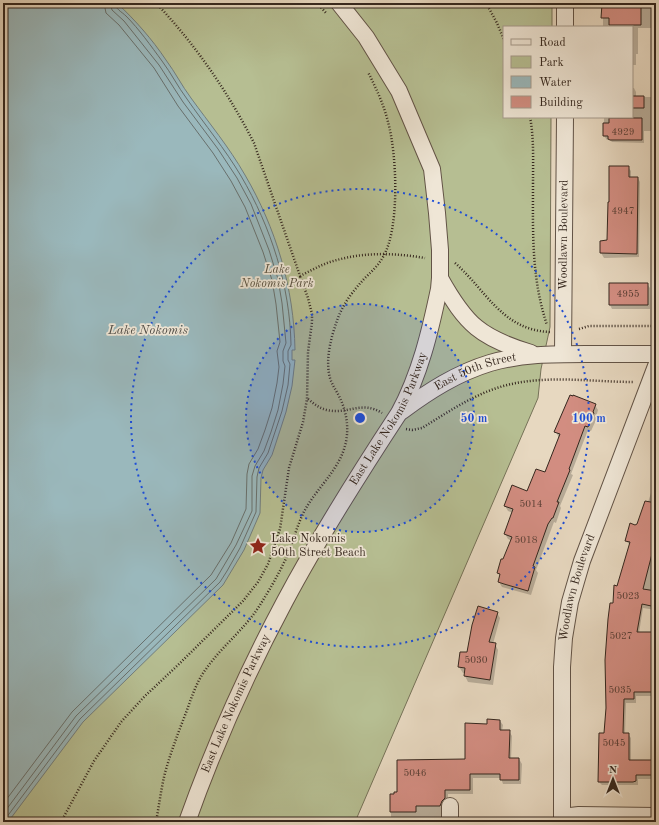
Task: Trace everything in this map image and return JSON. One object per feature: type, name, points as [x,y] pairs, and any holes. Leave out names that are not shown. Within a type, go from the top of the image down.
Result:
[{"type":"street","name":"East Lake Nokomis Parkway","points":[[187,822],[233,708],[280,611],[327,526],[401,420],[422,360],[435,310],[440,278],[440,260],[432,169],[399,91],[366,37],[339,3]]},
{"type":"street","points":[[565,3],[565,26]]},
{"type":"street","name":"Woodlawn Boulevard","points":[[563,354],[565,118]]},
{"type":"street","name":"East 50th Street","points":[[440,278],[460,310],[478,329],[501,343],[536,354]]},
{"type":"street","name":"East 50th Street","points":[[401,420],[439,386],[467,371],[496,361],[536,354],[656,354]]},
{"type":"street","name":"Woodlawn Boulevard","points":[[562,819],[562,667],[564,638],[570,602],[582,561],[656,366]]},
{"type":"street","points":[[450,806],[450,822]]},
{"type":"street","points":[[562,819],[579,815],[656,816]]},
{"type":"path","points":[[61,822],[94,761],[121,722],[144,697],[239,605],[252,591],[263,575],[271,557],[280,529],[289,468],[303,422],[307,399],[308,352],[312,314],[308,298],[259,156],[244,123],[216,76],[156,3]]},
{"type":"path","points":[[317,3],[327,14]]},
{"type":"path","points":[[486,3],[503,38]]},
{"type":"path","points":[[156,822],[167,764],[178,732],[199,681],[211,662],[245,625],[260,605],[288,554],[305,509],[341,458],[348,436],[348,423],[345,410],[331,381],[329,354],[340,311],[358,286],[380,263],[385,254],[393,224],[395,204],[393,146],[389,126],[383,105],[364,66]]},
{"type":"path","points":[[530,118],[533,141],[534,268],[540,303],[550,332],[553,335]]},
{"type":"path","points":[[300,276],[324,264],[337,260],[363,256],[385,254],[450,261],[455,263],[465,272],[499,310],[515,323],[526,328],[542,332],[550,332]]},
{"type":"path","points":[[575,332],[581,328],[589,326],[656,326]]},
{"type":"path","points":[[401,420],[412,430],[422,428],[480,394],[520,382],[544,380],[641,381]]},
{"type":"path","points":[[307,399],[320,408],[328,410],[345,410],[365,407],[380,412]]},
{"type":"green space","name":"Lake Nokomis Park","points":[[3,3],[552,3],[552,26],[503,26],[503,118],[551,118],[550,327],[541,369],[538,398],[355,822],[3,822]]},
{"type":"water","name":"Lake Nokomis","points":[[3,3],[117,3],[149,37],[219,135],[245,175],[266,216],[287,281],[294,327],[295,350],[292,350],[292,360],[295,360],[292,386],[286,412],[272,455],[263,470],[261,478],[260,513],[244,550],[223,585],[83,722],[8,822],[3,822]]},
{"type":"building","points":[[602,4],[641,4],[641,25],[609,25],[609,18],[601,18]]},
{"type":"building","points":[[633,96],[644,96],[644,108],[633,108]]},
{"type":"building","points":[[609,118],[642,118],[642,140],[610,140],[608,139],[608,136],[603,136],[603,123],[609,123]]},
{"type":"building","points":[[609,166],[629,166],[629,177],[638,177],[637,254],[600,253],[600,241],[607,240]]},
{"type":"building","points":[[609,283],[648,283],[648,305],[609,305]]},
{"type":"building","points":[[570,395],[596,404],[588,427],[585,426],[557,502],[559,502],[553,518],[548,524],[533,566],[535,567],[528,591],[498,582],[500,574],[497,573],[501,559],[503,559],[512,537],[504,534],[513,509],[504,506],[512,485],[527,491],[536,469],[545,472],[560,434],[554,432]]},
{"type":"building","points":[[645,501],[656,503],[656,551],[653,550],[643,589],[656,591],[656,607],[642,604],[637,632],[656,632],[656,692],[634,692],[634,699],[624,699],[623,733],[629,733],[629,760],[656,760],[656,775],[636,775],[636,781],[633,782],[598,782],[599,733],[604,733],[606,708],[605,660],[610,603],[613,603],[614,585],[617,586],[630,542],[625,541],[630,523],[635,525],[637,524]]},
{"type":"building","points":[[478,606],[498,612],[489,642],[496,643],[490,680],[464,676],[465,668],[458,667],[460,652],[467,652],[472,625]]},
{"type":"building","points":[[487,719],[500,720],[500,730],[510,730],[509,758],[519,758],[519,780],[500,780],[500,774],[470,774],[470,790],[445,790],[445,798],[440,806],[416,806],[416,812],[390,812],[390,794],[397,792],[397,760],[465,759],[465,723],[487,724]]},
{"type":"place","name":"Lake Nokomis 50th Street Beach","points":[[258,546]]}]
